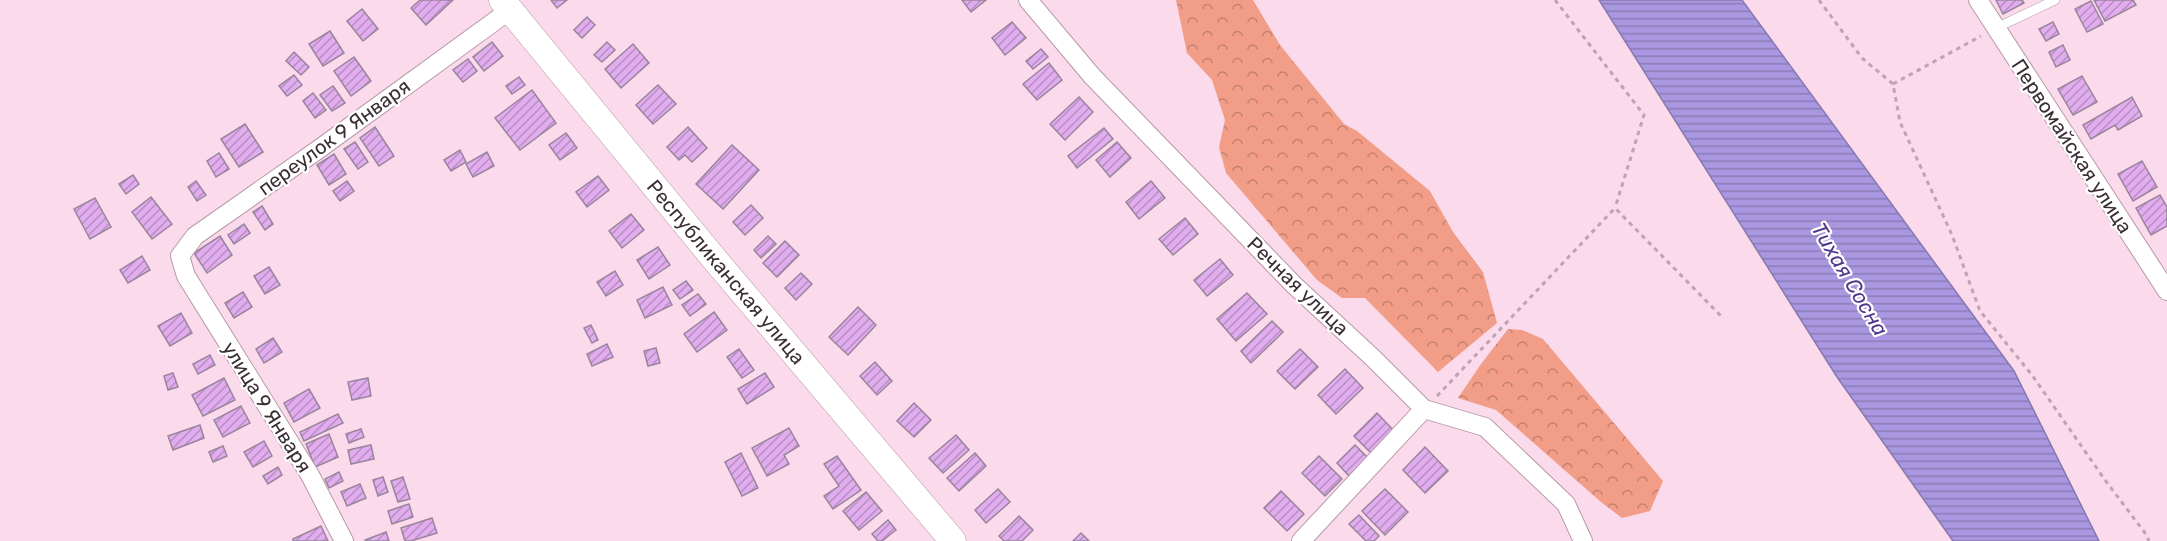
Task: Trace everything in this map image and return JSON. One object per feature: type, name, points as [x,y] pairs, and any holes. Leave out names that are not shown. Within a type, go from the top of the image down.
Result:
[{"type":"street","name":"Речная улица","points":[[1028,0],[1092,76],[1294,285],[1424,409],[1485,427],[1566,504],[1583,541]]},
{"type":"street","name":"Первомайская улица","points":[[1978,0],[2167,291]]},
{"type":"street","name":"переулок 9 Января","points":[[186,276],[180,256],[195,236],[506,5]]},
{"type":"street","name":"Республиканская улица","points":[[506,5],[716,261],[953,541]]},
{"type":"street","name":"улица 9 Января","points":[[186,276],[310,475],[344,541]]},
{"type":"street","points":[[1301,541],[1424,409]]},
{"type":"lane","points":[[1996,28],[2055,0]]},
{"type":"path","points":[[1424,409],[1615,208],[1644,115],[1556,0]]},
{"type":"path","points":[[1819,0],[1862,58],[1893,84],[1900,122],[1952,235],[1980,311],[2032,375],[2149,541]]},
{"type":"path","points":[[1893,84],[1996,28]]},
{"type":"path","points":[[1615,208],[1720,316]]},
{"type":"green space","points":[[1176,0],[1253,0],[1280,45],[1344,124],[1357,131],[1430,191],[1453,232],[1483,272],[1497,323],[1438,372],[1365,298],[1342,298],[1317,280],[1226,173],[1219,147],[1225,120],[1212,80],[1187,53]]},
{"type":"green space","points":[[1508,329],[1522,330],[1543,339],[1663,481],[1650,511],[1622,518],[1496,410],[1458,398]]},
{"type":"water","name":"Тихая Сосна","points":[[1599,0],[1742,0],[2014,371],[2099,541],[1953,541],[1837,377]]},
{"type":"building","points":[[420,0],[453,0],[426,25],[411,8]]},
{"type":"building","points":[[551,0],[567,0],[557,8]]},
{"type":"building","points":[[962,0],[986,0],[971,12]]},
{"type":"building","points":[[1996,0],[2022,0],[2024,3],[2003,14]]},
{"type":"building","points":[[2094,0],[2133,0],[2136,5],[2105,21]]},
{"type":"building","points":[[2091,1],[2103,24],[2087,32],[2075,9]]},
{"type":"building","points":[[362,9],[378,29],[363,41],[347,21]]},
{"type":"building","points":[[587,17],[595,25],[582,38],[574,30]]},
{"type":"building","points":[[1012,22],[1026,38],[1005,55],[992,38]]},
{"type":"building","points":[[2053,22],[2059,34],[2046,41],[2039,29]]},
{"type":"building","points":[[330,31],[344,53],[323,66],[309,44]]},
{"type":"building","points":[[492,42],[503,56],[484,71],[473,57]]},
{"type":"building","points":[[607,42],[615,50],[602,62],[594,55]]},
{"type":"building","points":[[633,44],[649,63],[621,88],[605,69]]},
{"type":"building","points":[[2063,45],[2070,60],[2056,67],[2049,52]]},
{"type":"building","points":[[1041,49],[1048,57],[1033,69],[1026,61]]},
{"type":"building","points":[[294,52],[309,67],[301,75],[286,61]]},
{"type":"building","points":[[354,57],[371,81],[351,96],[334,71]]},
{"type":"building","points":[[468,59],[477,71],[463,82],[453,70]]},
{"type":"building","points":[[1049,63],[1062,80],[1037,100],[1023,84]]},
{"type":"building","points":[[294,75],[302,85],[287,96],[279,86]]},
{"type":"building","points":[[2082,76],[2097,102],[2073,115],[2058,89]]},
{"type":"building","points":[[519,77],[525,85],[512,94],[506,86]]},
{"type":"building","points":[[658,85],[676,104],[653,124],[636,105]]},
{"type":"building","points":[[333,86],[345,103],[332,111],[320,95]]},
{"type":"building","points":[[532,90],[556,123],[520,150],[495,118]]},
{"type":"building","points":[[313,93],[326,110],[315,118],[303,101]]},
{"type":"building","points":[[1079,97],[1093,112],[1065,140],[1050,124]]},
{"type":"building","points":[[2132,97],[2142,116],[2118,130],[2115,125],[2091,139],[2083,125]]},
{"type":"building","points":[[245,124],[263,152],[239,167],[221,139]]},
{"type":"building","points":[[375,127],[394,156],[379,166],[360,138]]},
{"type":"building","points":[[688,127],[707,148],[692,162],[685,155],[679,160],[667,147]]},
{"type":"building","points":[[1104,128],[1113,139],[1077,168],[1068,156]]},
{"type":"building","points":[[566,133],[577,148],[560,160],[549,145]]},
{"type":"building","points":[[355,142],[368,162],[358,169],[344,149]]},
{"type":"building","points":[[1117,142],[1131,158],[1110,177],[1096,160]]},
{"type":"building","points":[[732,145],[759,170],[723,209],[696,184]]},
{"type":"building","points":[[460,150],[466,162],[451,171],[444,160]]},
{"type":"building","points":[[487,152],[494,166],[473,177],[466,164]]},
{"type":"building","points":[[219,153],[229,169],[216,177],[207,161]]},
{"type":"building","points":[[334,154],[346,174],[329,185],[317,165]]},
{"type":"building","points":[[2142,161],[2157,187],[2133,201],[2118,174]]},
{"type":"building","points":[[133,175],[139,184],[126,194],[119,184]]},
{"type":"building","points":[[598,176],[609,190],[587,207],[576,192]]},
{"type":"building","points":[[196,181],[206,195],[197,201],[188,187]]},
{"type":"building","points":[[347,181],[354,191],[340,201],[333,191]]},
{"type":"building","points":[[1151,181],[1165,198],[1139,219],[1126,202]]},
{"type":"building","points":[[2160,195],[2167,207],[2167,226],[2151,235],[2136,208]]},
{"type":"building","points":[[151,197],[172,224],[152,239],[132,212]]},
{"type":"building","points":[[95,198],[111,227],[90,239],[74,209]]},
{"type":"building","points":[[751,205],[763,218],[745,235],[733,222]]},
{"type":"building","points":[[262,206],[273,224],[265,230],[253,212]]},
{"type":"building","points":[[631,214],[644,230],[622,248],[609,231]]},
{"type":"building","points":[[1185,218],[1198,234],[1173,255],[1159,239]]},
{"type":"building","points":[[244,224],[250,233],[234,244],[228,235]]},
{"type":"building","points":[[220,236],[232,255],[207,273],[194,253]]},
{"type":"building","points":[[768,236],[776,244],[761,258],[754,250]]},
{"type":"building","points":[[785,241],[799,255],[777,277],[763,263]]},
{"type":"building","points":[[658,247],[670,265],[649,279],[637,260]]},
{"type":"building","points":[[142,256],[150,270],[128,283],[120,270]]},
{"type":"building","points":[[1220,259],[1233,275],[1207,296],[1194,280]]},
{"type":"building","points":[[269,267],[280,285],[265,294],[254,276]]},
{"type":"building","points":[[615,271],[623,285],[606,296],[597,282]]},
{"type":"building","points":[[801,273],[812,284],[796,300],[785,288]]},
{"type":"building","points":[[686,281],[693,290],[680,299],[673,290]]},
{"type":"building","points":[[663,287],[672,305],[645,318],[637,300]]},
{"type":"building","points":[[243,292],[252,307],[234,318],[225,303]]},
{"type":"building","points":[[1247,293],[1267,314],[1236,341],[1217,319]]},
{"type":"building","points":[[698,294],[706,304],[690,316],[682,305]]},
{"type":"building","points":[[858,307],[876,325],[848,355],[829,337]]},
{"type":"building","points":[[714,312],[727,330],[697,352],[684,334]]},
{"type":"building","points":[[181,313],[192,333],[170,346],[158,326]]},
{"type":"building","points":[[1272,321],[1283,332],[1251,363],[1241,351]]},
{"type":"building","points":[[591,325],[598,340],[592,343],[584,328]]},
{"type":"building","points":[[273,338],[282,352],[264,363],[256,349]]},
{"type":"building","points":[[607,344],[613,357],[592,366],[587,354]]},
{"type":"building","points":[[656,348],[660,363],[648,366],[644,351]]},
{"type":"building","points":[[739,349],[754,370],[742,378],[727,357]]},
{"type":"building","points":[[1300,349],[1318,367],[1295,389],[1277,371]]},
{"type":"building","points":[[210,355],[215,365],[198,374],[193,364]]},
{"type":"building","points":[[875,362],[892,381],[877,395],[860,376]]},
{"type":"building","points":[[1345,369],[1363,388],[1336,414],[1318,395]]},
{"type":"building","points":[[173,373],[178,387],[168,390],[164,376]]},
{"type":"building","points":[[765,373],[774,387],[747,404],[738,389]]},
{"type":"building","points":[[224,378],[235,400],[203,416],[192,395]]},
{"type":"building","points":[[368,378],[371,396],[352,400],[348,382]]},
{"type":"building","points":[[309,389],[320,408],[294,422],[284,403]]},
{"type":"building","points":[[914,403],[931,420],[914,437],[897,421]]},
{"type":"building","points":[[241,406],[250,423],[223,437],[214,420]]},
{"type":"building","points":[[1377,413],[1394,431],[1371,453],[1354,436]]},
{"type":"building","points":[[338,414],[343,423],[304,441],[300,432]]},
{"type":"building","points":[[200,425],[204,438],[173,450],[168,436]]},
{"type":"building","points":[[789,428],[799,446],[784,455],[789,464],[767,476],[752,448]]},
{"type":"building","points":[[361,429],[364,437],[349,443],[346,434]]},
{"type":"building","points":[[329,434],[338,457],[315,467],[306,444]]},
{"type":"building","points":[[956,435],[969,450],[943,473],[929,458]]},
{"type":"building","points":[[264,441],[272,456],[253,467],[244,452]]},
{"type":"building","points":[[371,445],[374,459],[351,464],[348,450]]},
{"type":"building","points":[[1355,445],[1368,458],[1349,476],[1337,463]]},
{"type":"building","points":[[223,446],[227,456],[213,462],[209,452]]},
{"type":"building","points":[[1425,447],[1448,471],[1425,493],[1403,470]]},
{"type":"building","points":[[741,453],[758,488],[742,496],[725,462]]},
{"type":"building","points":[[975,453],[986,466],[959,491],[947,478]]},
{"type":"building","points":[[837,456],[861,490],[833,509],[824,496],[839,486],[824,464]]},
{"type":"building","points":[[1319,456],[1342,479],[1325,496],[1302,473]]},
{"type":"building","points":[[278,467],[282,475],[268,484],[263,476]]},
{"type":"building","points":[[339,472],[343,481],[329,488],[325,479]]},
{"type":"building","points":[[383,477],[388,492],[378,496],[373,480]]},
{"type":"building","points":[[403,477],[410,499],[398,502],[391,481]]},
{"type":"building","points":[[360,484],[366,498],[347,506],[341,492]]},
{"type":"building","points":[[998,489],[1010,502],[986,523],[975,510]]},
{"type":"building","points":[[1385,489],[1408,512],[1385,535],[1362,511]]},
{"type":"building","points":[[1281,491],[1304,514],[1287,531],[1264,508]]},
{"type":"building","points":[[866,492],[882,511],[859,530],[843,511]]},
{"type":"building","points":[[409,504],[413,517],[392,524],[388,511]]},
{"type":"building","points":[[1359,515],[1379,536],[1374,541],[1366,541],[1349,524]]},
{"type":"building","points":[[1019,516],[1033,530],[1022,541],[1004,541],[999,536]]},
{"type":"building","points":[[432,518],[437,533],[405,541],[401,528]]},
{"type":"building","points":[[888,520],[896,530],[882,541],[878,541],[872,534]]},
{"type":"building","points":[[321,526],[328,541],[293,541],[293,539]]},
{"type":"building","points":[[386,532],[389,541],[365,540]]},
{"type":"building","points":[[1081,533],[1089,541],[1073,541]]}]
